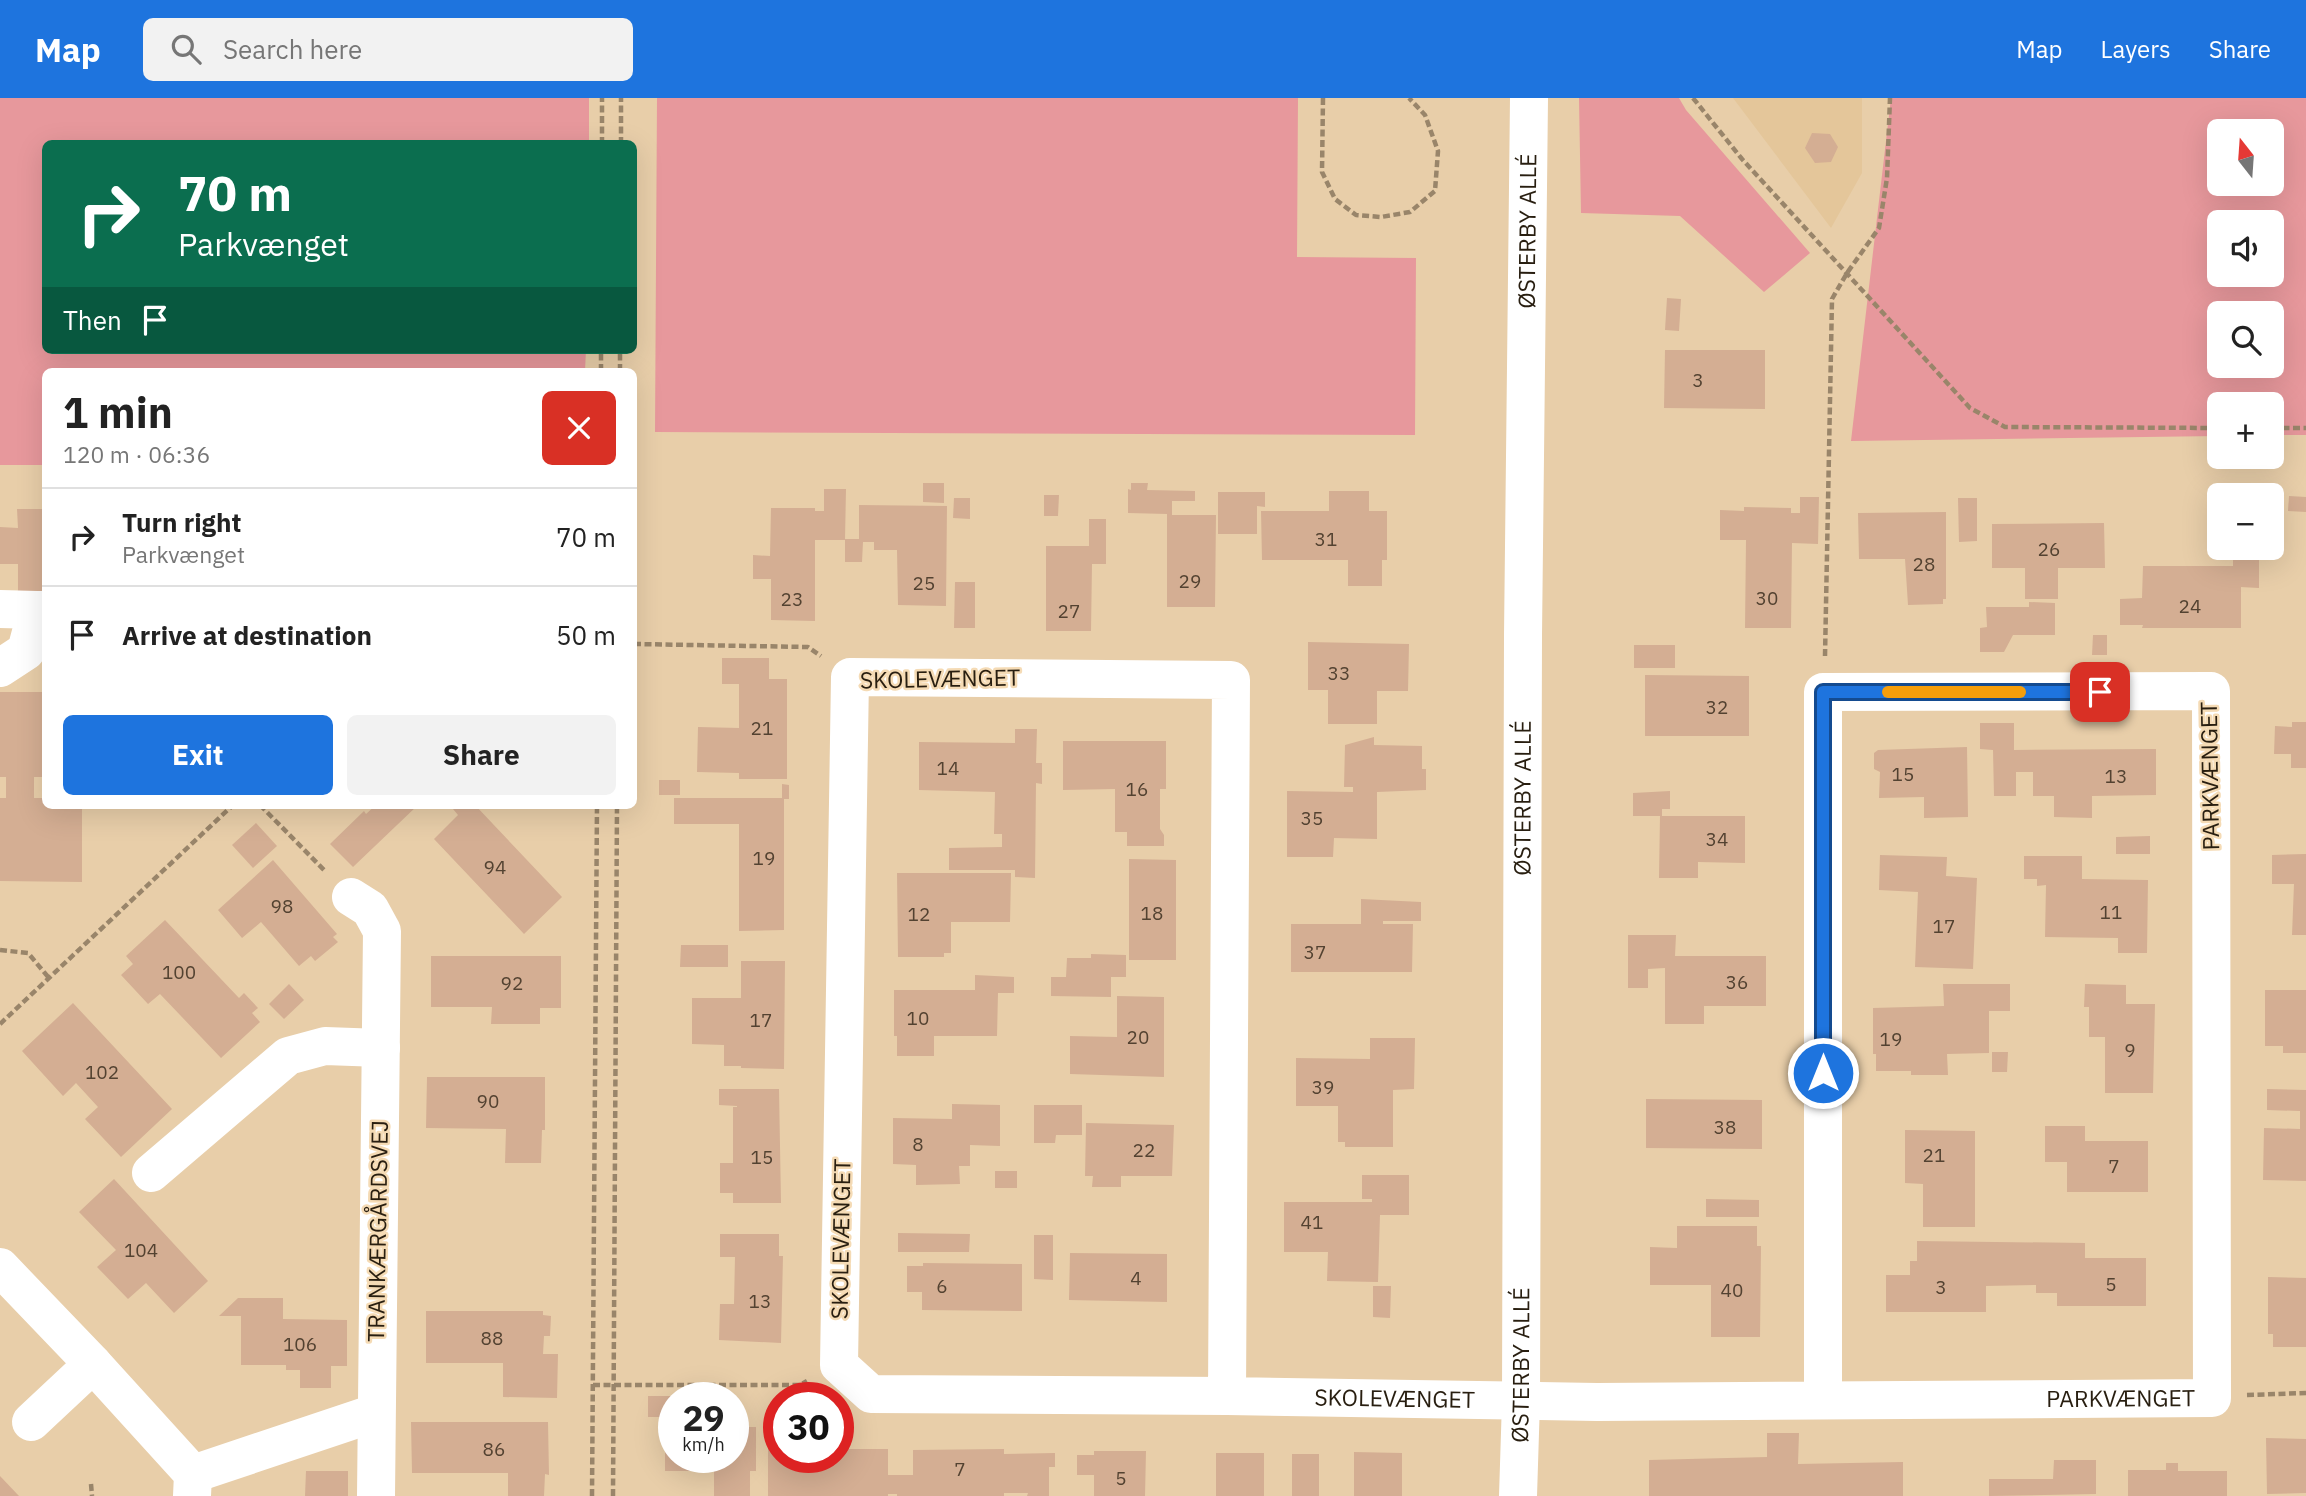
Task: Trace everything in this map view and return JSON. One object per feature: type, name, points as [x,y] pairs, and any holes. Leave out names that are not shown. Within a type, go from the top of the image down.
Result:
[{"type":"street","name":"ØSTERBY ALLÉ","points":[[1518,1496],[1521,1401],[1523,636],[1529,98]]},
{"type":"street","points":[[0,668],[26,651],[28,610]]},
{"type":"street","name":"SKOLEVÆNGET","points":[[1227,1396],[1231,680],[850,677],[839,1365],[871,1394],[1521,1401]]},
{"type":"street","name":"PARKVÆNGET","points":[[1521,1401],[2212,1398],[2211,691],[1823,692]]},
{"type":"street","points":[[1823,692],[1823,1399]]},
{"type":"street","name":"TRANKÆRGÅRDSVEJ","points":[[351,898],[370,909],[382,931],[376,1496]]},
{"type":"street","points":[[151,1173],[288,1056],[326,1046],[381,1048]]},
{"type":"street","points":[[0,1267],[93,1364],[193,1485],[375,1413]]},
{"type":"street","points":[[31,1422],[93,1364]]},
{"type":"path","points":[[602,98],[602,140]]},
{"type":"path","points":[[621,98],[621,140]]},
{"type":"path","points":[[1323,98],[1322,172],[1335,199],[1356,215],[1381,217],[1410,212],[1434,191],[1438,151],[1425,115],[1409,98]]},
{"type":"path","points":[[1693,98],[1742,159],[1970,408],[2005,427],[2207,428]]},
{"type":"path","points":[[1823,692],[1827,625],[1832,299],[1879,228],[1887,178],[1890,98]]},
{"type":"path","points":[[2284,428],[2306,428]]},
{"type":"path","points":[[637,644],[808,647],[850,677]]},
{"type":"path","points":[[0,1024],[229,809]]},
{"type":"path","points":[[264,809],[351,898]]},
{"type":"path","points":[[592,1496],[597,809]]},
{"type":"path","points":[[613,1496],[617,809]]},
{"type":"path","points":[[0,950],[28,953],[49,978]]},
{"type":"path","points":[[593,1385],[800,1385],[839,1365]]},
{"type":"path","points":[[2212,1398],[2306,1393]]},
{"type":"path","points":[[91,1484],[92,1496]]},
{"type":"shaded area","points":[[0,98],[589,98],[589,140],[42,140],[42,354],[586,354],[585,368],[42,368],[42,465],[0,465]]},
{"type":"shaded area","points":[[657,98],[1298,98],[1297,257],[1416,258],[1415,435],[655,432]]},
{"type":"shaded area","points":[[1579,98],[1679,98],[1686,110],[1810,253],[1764,292],[1680,216],[1581,213]]},
{"type":"shaded area","points":[[1733,98],[1862,98],[1862,173],[1831,228]]},
{"type":"shaded area","points":[[1891,98],[2306,98],[2306,435],[2284,435],[2284,392],[2207,392],[2207,436],[1851,441]]},
{"type":"building","points":[[1812,133],[1830,134],[1838,147],[1831,162],[1815,163],[1805,148]]},
{"type":"building","points":[[1667,298],[1681,299],[1679,331],[1665,330]]},
{"type":"building","points":[[1665,350],[1765,350],[1765,409],[1664,408]]},
{"type":"building","points":[[923,483],[944,483],[944,503],[923,502]]},
{"type":"building","points":[[1131,483],[1148,483],[1147,490],[1195,491],[1195,501],[1172,501],[1172,515],[1216,515],[1215,607],[1167,607],[1167,514],[1128,513],[1128,489],[1131,490]]},
{"type":"building","points":[[824,489],[846,489],[845,540],[815,540],[815,621],[771,620],[771,579],[753,579],[753,555],[770,556],[771,508],[815,508],[815,511],[824,511]]},
{"type":"building","points":[[1329,491],[1369,491],[1369,511],[1387,511],[1387,560],[1382,560],[1382,586],[1348,586],[1348,560],[1262,560],[1261,511],[1329,511]]},
{"type":"building","points":[[1218,492],[1265,492],[1265,507],[1257,506],[1257,534],[1218,534]]},
{"type":"building","points":[[1044,495],[1059,495],[1058,516],[1044,516]]},
{"type":"building","points":[[2289,496],[2306,497],[2306,512],[2288,511]]},
{"type":"building","points":[[1800,497],[1819,497],[1818,544],[1792,543],[1791,628],[1745,628],[1746,540],[1720,540],[1720,510],[1744,511],[1744,507],[1791,508],[1791,513],[1800,513]]},
{"type":"building","points":[[954,498],[970,498],[970,519],[953,518]]},
{"type":"building","points":[[1958,498],[1977,498],[1977,541],[1959,542]]},
{"type":"building","points":[[859,505],[947,506],[946,606],[898,605],[897,550],[874,550],[874,542],[863,542],[862,562],[845,562],[845,539],[859,539]]},
{"type":"building","points":[[17,509],[42,509],[42,593],[18,593],[18,564],[0,564],[0,527],[18,528]]},
{"type":"building","points":[[1946,512],[1946,599],[1943,599],[1943,604],[1908,605],[1905,559],[1859,559],[1858,513]]},
{"type":"building","points":[[1089,519],[1106,519],[1106,564],[1092,564],[1091,631],[1046,631],[1046,546],[1089,546]]},
{"type":"building","points":[[2104,523],[2105,568],[2058,568],[2058,599],[2025,599],[2025,568],[1992,568],[1992,524]]},
{"type":"building","points":[[2233,560],[2259,560],[2259,588],[2241,587],[2241,628],[2142,628],[2143,625],[2120,625],[2120,599],[2142,598],[2143,566],[2233,566]]},
{"type":"building","points":[[955,582],[975,582],[975,628],[954,628]]},
{"type":"building","points":[[2029,602],[2055,603],[2055,635],[2013,635],[2004,652],[1980,652],[1980,628],[1987,627],[1986,607],[2029,607]]},
{"type":"building","points":[[2093,635],[2107,635],[2107,655],[2092,655]]},
{"type":"building","points":[[1308,642],[1409,644],[1408,691],[1377,691],[1377,724],[1328,724],[1328,690],[1308,690]]},
{"type":"building","points":[[1634,645],[1675,645],[1675,668],[1634,668]]},
{"type":"building","points":[[722,658],[769,658],[769,679],[787,679],[787,779],[739,779],[739,773],[697,772],[698,727],[739,728],[739,684],[722,684]]},
{"type":"building","points":[[1645,675],[1749,676],[1749,736],[1645,736]]},
{"type":"building","points":[[0,692],[42,692],[42,777],[34,777],[34,798],[42,798],[42,809],[82,809],[82,882],[0,881],[0,798],[6,798],[6,777],[0,777]]},
{"type":"building","points":[[2292,722],[2306,722],[2306,768],[2291,768],[2291,754],[2274,754],[2275,726],[2292,727]]},
{"type":"building","points":[[1980,723],[2014,723],[2014,750],[2156,749],[2156,795],[2092,796],[2092,818],[2054,817],[2054,796],[2033,796],[2033,772],[2016,772],[2016,796],[1994,796],[1993,750],[1980,749]]},
{"type":"building","points":[[1015,729],[1037,729],[1036,763],[1042,763],[1042,784],[1036,783],[1035,878],[1015,877],[1015,870],[949,870],[949,848],[1002,847],[1002,834],[994,834],[995,792],[919,790],[919,742],[1015,743]]},
{"type":"building","points":[[1374,737],[1374,745],[1422,746],[1426,790],[1377,792],[1377,839],[1334,838],[1333,857],[1287,857],[1287,791],[1353,792],[1353,787],[1344,787],[1345,745]]},
{"type":"building","points":[[1063,741],[1166,741],[1166,789],[1160,789],[1160,829],[1164,835],[1164,846],[1127,846],[1127,832],[1115,832],[1115,789],[1063,790]]},
{"type":"building","points":[[1967,747],[1968,817],[1924,818],[1924,797],[1879,798],[1880,772],[1874,769],[1874,753],[1878,750]]},
{"type":"building","points":[[659,780],[680,780],[680,795],[659,795]]},
{"type":"building","points":[[782,784],[789,785],[789,799],[784,799],[784,930],[739,931],[739,824],[674,824],[674,798],[782,798]]},
{"type":"building","points":[[1670,791],[1670,809],[1662,809],[1662,816],[1633,816],[1633,793]]},
{"type":"building","points":[[372,809],[414,809],[353,867],[330,844],[364,811],[366,814]]},
{"type":"building","points":[[453,809],[479,809],[562,897],[524,934],[434,839],[458,815]]},
{"type":"building","points":[[1660,816],[1745,816],[1745,863],[1698,862],[1698,878],[1659,878]]},
{"type":"building","points":[[256,823],[277,846],[253,868],[232,845]]},
{"type":"building","points":[[2150,836],[2150,854],[2116,854],[2116,837]]},
{"type":"building","points":[[2306,854],[2306,935],[2292,935],[2294,884],[2272,884],[2272,855]]},
{"type":"building","points":[[1880,855],[1947,857],[1946,876],[1977,878],[1973,969],[1915,967],[1918,892],[1879,890]]},
{"type":"building","points":[[2024,856],[2082,856],[2082,879],[2148,880],[2147,953],[2118,953],[2118,938],[2045,937],[2046,885],[2037,886],[2037,879],[2024,879]]},
{"type":"building","points":[[1129,859],[1176,860],[1176,960],[1129,960]]},
{"type":"building","points":[[273,860],[337,934],[333,937],[338,942],[315,961],[311,956],[299,966],[261,922],[242,938],[218,910]]},
{"type":"building","points":[[897,873],[1011,873],[1010,922],[951,922],[951,953],[944,953],[944,957],[898,957]]},
{"type":"building","points":[[1361,899],[1421,902],[1421,921],[1383,921],[1383,924],[1413,924],[1412,972],[1291,972],[1291,924],[1361,924]]},
{"type":"building","points":[[165,920],[239,998],[244,993],[258,1008],[252,1013],[260,1022],[221,1058],[160,994],[148,1004],[121,975],[133,964],[126,956]]},
{"type":"building","points":[[1628,935],[1676,935],[1675,956],[1766,956],[1766,1006],[1704,1006],[1704,1024],[1665,1024],[1665,968],[1648,969],[1648,988],[1628,988]]},
{"type":"building","points":[[681,945],[728,945],[728,967],[680,967]]},
{"type":"building","points":[[1091,954],[1126,955],[1126,977],[1111,977],[1111,997],[1051,996],[1051,977],[1066,977],[1067,958],[1091,958]]},
{"type":"building","points":[[431,956],[561,956],[561,1008],[540,1008],[540,1024],[491,1024],[492,1007],[431,1007]]},
{"type":"building","points":[[741,961],[785,961],[784,1069],[724,1066],[724,1045],[692,1044],[692,998],[741,998]]},
{"type":"building","points":[[975,975],[1014,977],[1014,993],[998,993],[997,1036],[934,1036],[934,1056],[897,1056],[894,990],[975,990]]},
{"type":"building","points":[[289,984],[304,1000],[284,1019],[269,1004]]},
{"type":"building","points":[[1943,984],[2010,984],[2010,1011],[1989,1011],[1989,1053],[1947,1054],[1948,1075],[1876,1071],[1876,1054],[1873,1054],[1873,1008],[1944,1006]]},
{"type":"building","points":[[2085,984],[2126,985],[2126,1004],[2155,1004],[2153,1093],[2105,1093],[2105,1037],[2089,1037],[2089,1007],[2084,1007]]},
{"type":"building","points":[[2265,990],[2306,990],[2306,1053],[2283,1053],[2283,1046],[2265,1046]]},
{"type":"building","points":[[1117,996],[1164,997],[1164,1077],[1070,1074],[1070,1036],[1117,1037]]},
{"type":"building","points":[[73,1003],[172,1109],[121,1157],[85,1119],[98,1107],[76,1083],[63,1096],[22,1051]]},
{"type":"building","points":[[1370,1038],[1415,1038],[1414,1089],[1393,1090],[1393,1147],[1345,1147],[1345,1142],[1338,1142],[1338,1106],[1296,1106],[1296,1058],[1370,1059]]},
{"type":"building","points":[[1992,1052],[2008,1052],[2007,1072],[1992,1072]]},
{"type":"building","points":[[427,1077],[545,1077],[545,1130],[542,1130],[541,1163],[505,1163],[506,1129],[426,1128]]},
{"type":"building","points":[[719,1089],[779,1089],[781,1203],[733,1203],[733,1193],[720,1193],[720,1163],[733,1163],[733,1107],[737,1106],[719,1105]]},
{"type":"building","points":[[2267,1089],[2306,1090],[2306,1181],[2263,1180],[2264,1128],[2300,1129],[2300,1111],[2267,1110]]},
{"type":"building","points":[[1646,1099],[1762,1100],[1762,1149],[1646,1148]]},
{"type":"building","points":[[952,1104],[1000,1105],[1000,1146],[970,1145],[970,1166],[959,1166],[960,1184],[916,1185],[916,1165],[893,1164],[893,1118],[952,1119]]},
{"type":"building","points":[[1034,1105],[1082,1105],[1082,1135],[1056,1135],[1055,1143],[1034,1143]]},
{"type":"building","points":[[1086,1123],[1174,1125],[1172,1176],[1121,1176],[1121,1187],[1092,1187],[1093,1176],[1085,1176]]},
{"type":"building","points":[[2045,1126],[2085,1126],[2085,1141],[2148,1141],[2148,1192],[2067,1192],[2067,1162],[2045,1162]]},
{"type":"building","points":[[1905,1130],[1975,1131],[1975,1227],[1923,1227],[1923,1184],[1905,1183]]},
{"type":"building","points":[[995,1171],[1017,1171],[1017,1188],[995,1188]]},
{"type":"building","points":[[1362,1175],[1409,1175],[1409,1215],[1380,1215],[1378,1282],[1327,1281],[1328,1252],[1284,1252],[1284,1202],[1372,1202],[1372,1199],[1362,1199]]},
{"type":"building","points":[[114,1179],[208,1281],[174,1313],[146,1283],[128,1299],[97,1267],[116,1250],[79,1212]]},
{"type":"building","points":[[1706,1199],[1759,1200],[1759,1217],[1706,1217]]},
{"type":"building","points":[[1677,1226],[1757,1226],[1757,1246],[1761,1246],[1760,1337],[1711,1337],[1711,1285],[1650,1285],[1650,1247],[1677,1248]]},
{"type":"building","points":[[898,1233],[970,1234],[969,1252],[898,1252]]},
{"type":"building","points":[[720,1234],[779,1234],[779,1256],[783,1256],[781,1343],[719,1340],[720,1304],[734,1304],[735,1257],[720,1257]]},
{"type":"building","points":[[1034,1235],[1053,1235],[1053,1280],[1034,1279]]},
{"type":"building","points":[[1917,1241],[2085,1243],[2085,1258],[2146,1258],[2146,1306],[2057,1306],[2057,1293],[2036,1293],[2036,1285],[1986,1286],[1986,1312],[1886,1312],[1886,1275],[1910,1275],[1910,1261],[1917,1261]]},
{"type":"building","points":[[1070,1253],[1167,1254],[1167,1302],[1069,1300]]},
{"type":"building","points":[[923,1263],[1022,1264],[1022,1311],[922,1310],[922,1292],[907,1292],[907,1266],[923,1266]]},
{"type":"building","points":[[2268,1277],[2306,1278],[2306,1347],[2273,1347],[2273,1334],[2268,1334]]},
{"type":"building","points":[[1373,1286],[1391,1286],[1390,1318],[1373,1317]]},
{"type":"building","points":[[238,1298],[283,1298],[283,1319],[347,1320],[347,1366],[331,1366],[331,1388],[300,1388],[300,1370],[286,1370],[286,1365],[241,1365],[241,1316],[219,1316]]},
{"type":"building","points":[[426,1311],[543,1311],[543,1315],[551,1316],[550,1336],[544,1336],[543,1354],[558,1354],[557,1398],[503,1397],[503,1363],[426,1363]]},
{"type":"building","points":[[648,1396],[658,1396],[658,1417],[648,1417]]},
{"type":"building","points":[[411,1422],[548,1422],[549,1475],[545,1474],[544,1496],[508,1496],[508,1473],[412,1473]]},
{"type":"building","points":[[749,1427],[756,1427],[756,1471],[750,1471],[750,1496],[714,1496],[714,1473],[749,1473]]},
{"type":"building","points":[[1767,1433],[1799,1433],[1798,1464],[1903,1462],[1903,1496],[1649,1496],[1649,1460],[1767,1457]]},
{"type":"building","points":[[2266,1438],[2306,1439],[2306,1493],[2267,1494]]},
{"type":"building","points":[[854,1449],[888,1449],[888,1475],[913,1475],[913,1450],[1004,1449],[1004,1454],[1055,1453],[1055,1467],[1049,1467],[1049,1496],[1004,1493],[1004,1496],[768,1496],[768,1473],[854,1473]]},
{"type":"building","points":[[1094,1451],[1146,1451],[1145,1496],[1094,1496],[1094,1475],[1077,1475],[1077,1455],[1094,1455]]},
{"type":"building","points":[[1354,1452],[1402,1453],[1402,1496],[1354,1496]]},
{"type":"building","points":[[1216,1453],[1264,1453],[1264,1496],[1216,1496]]},
{"type":"building","points":[[1292,1454],[1319,1454],[1319,1496],[1292,1496]]},
{"type":"building","points":[[2054,1460],[2096,1460],[2096,1494],[1989,1496],[1989,1479],[2053,1479]]},
{"type":"building","points":[[2166,1463],[2178,1463],[2178,1471],[2227,1471],[2227,1496],[2128,1496],[2128,1470],[2166,1470]]},
{"type":"building","points":[[306,1471],[348,1471],[348,1496],[305,1496]]},
{"type":"building","points":[[0,1476],[19,1496],[0,1496]]},
{"type":"slow traffic","points":[[1888,692],[2020,692]]},
{"type":"route","points":[[1823,1073],[1823,692],[2100,692]]}]
